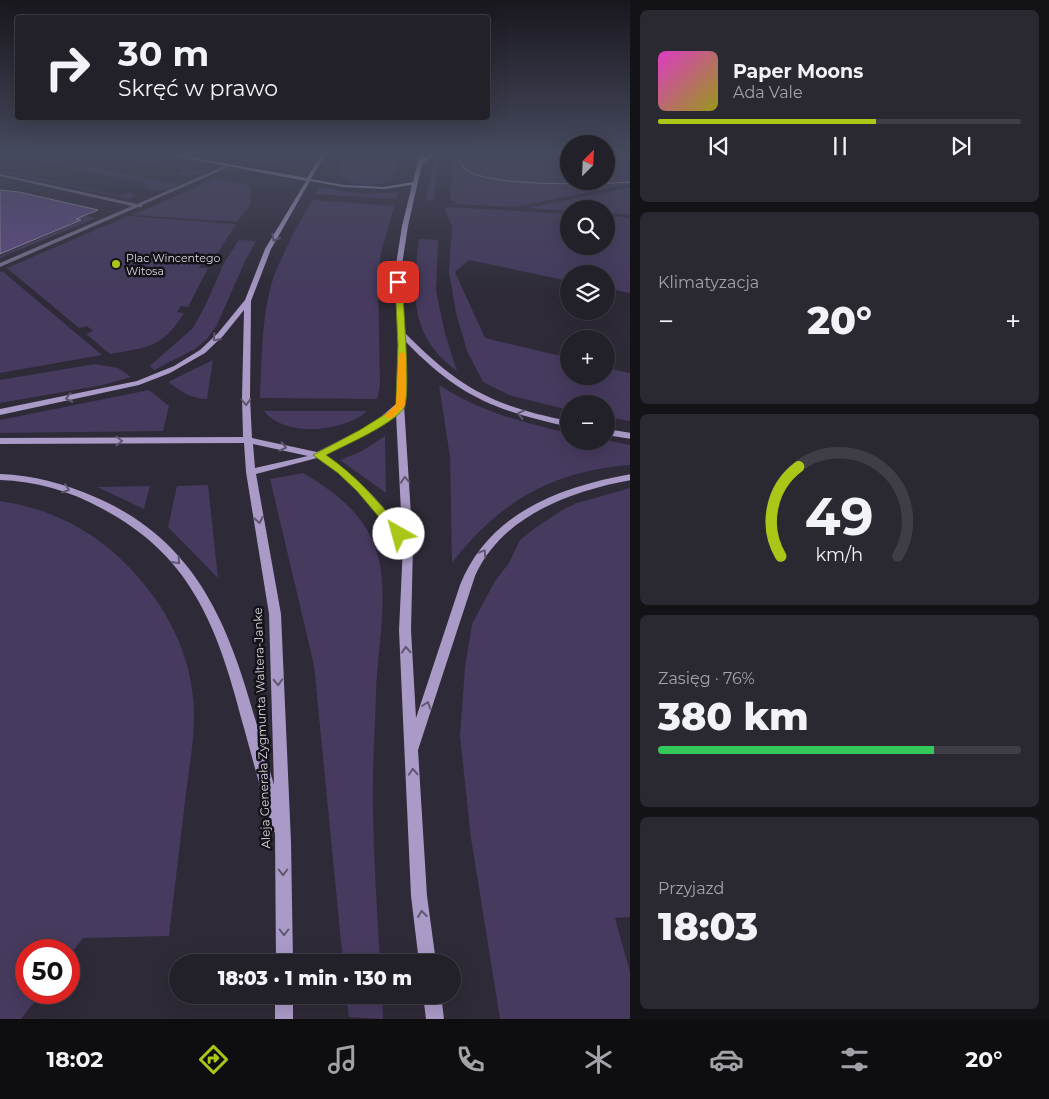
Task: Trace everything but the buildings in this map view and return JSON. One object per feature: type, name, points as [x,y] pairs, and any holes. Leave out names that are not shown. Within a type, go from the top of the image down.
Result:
[{"type":"main road","name":"Aleja Generała Zygmunta Waltera-Janke","points":[[284,954],[283,842],[275,614],[251,472],[246,398],[248,301],[268,249],[296,201]]},
{"type":"main road","points":[[411,201],[398,264],[398,293],[402,333],[400,405],[408,546],[405,630],[420,896],[427,954]]},
{"type":"main road","points":[[0,412],[139,383],[160,375],[188,361],[210,345],[248,301]]},
{"type":"main road","points":[[402,333],[428,362],[449,380],[482,400],[518,413],[560,422]]},
{"type":"main road","points":[[251,472],[318,455],[364,432],[395,412],[400,405]]},
{"type":"main road","points":[[615,434],[630,436]]},
{"type":"main road","points":[[0,441],[248,440],[318,455],[342,471],[361,488],[381,510],[408,546]]},
{"type":"main road","points":[[0,477],[19,477],[55,486],[117,511],[152,536],[193,580],[216,621],[237,679],[283,842]]},
{"type":"main road","points":[[412,751],[469,577],[484,550],[506,528],[563,494],[605,480],[630,477]]},
{"type":"main road","points":[[284,1004],[284,1019]]},
{"type":"main road","points":[[433,1004],[435,1019]]},
{"type":"street","points":[[115,201],[140,206]]},
{"type":"street","points":[[0,264],[152,201]]},
{"type":"shaded area","points":[[165,201],[250,201],[250,205],[237,222],[132,215]]},
{"type":"shaded area","points":[[312,201],[394,206],[381,253],[378,276],[380,387],[377,399],[260,398],[263,337],[270,291],[274,276],[296,228]]},
{"type":"shaded area","points":[[451,201],[547,201],[515,207],[455,204]]},
{"type":"shaded area","points":[[560,201],[560,210],[528,208]]},
{"type":"shaded area","points":[[615,201],[630,201],[630,215],[615,214]]},
{"type":"shaded area","points":[[445,208],[560,213],[560,255],[615,255],[615,217],[630,218],[630,293],[615,290],[615,265],[560,265],[560,279],[469,260],[455,272],[485,338],[560,356],[560,385],[615,385],[615,370],[630,373],[630,421],[615,418],[615,395],[560,395],[560,408],[509,395],[483,382],[467,351],[456,313],[449,272],[452,226]]},
{"type":"shaded area","points":[[71,213],[96,218],[0,258],[0,256],[83,220],[59,214]]},
{"type":"shaded area","name":"Plac Wincentego Witosa","points":[[128,216],[236,224],[210,265],[201,264],[199,268],[208,268],[188,307],[181,306],[177,312],[184,313],[169,333],[161,340],[145,347],[110,354],[86,334],[93,331],[87,326],[79,328],[7,268]]},
{"type":"shaded area","points":[[419,239],[438,240],[436,290],[445,334],[457,371],[441,357],[430,343],[422,328],[417,312],[415,277]]},
{"type":"shaded area","points":[[239,240],[256,241],[245,261],[217,325],[206,340],[195,349],[154,370],[150,366],[193,328],[224,263]]},
{"type":"shaded area","points":[[2,271],[102,355],[0,373],[0,272]]},
{"type":"shaded area","points":[[213,360],[207,399],[191,396],[168,382]]},
{"type":"shaded area","points":[[95,364],[118,368],[131,377],[103,385],[0,403],[0,380]]},
{"type":"shaded area","points":[[439,385],[486,409],[560,431],[560,450],[615,450],[615,442],[630,445],[630,465],[602,468],[576,474],[529,493],[489,523],[452,563],[450,457]]},
{"type":"shaded area","points":[[149,390],[169,406],[163,431],[0,433],[0,420]]},
{"type":"shaded area","points":[[264,411],[367,411],[344,424],[315,429],[285,425],[273,420]]},
{"type":"shaded area","points":[[385,436],[386,493],[340,460],[362,451]]},
{"type":"shaded area","points":[[303,473],[326,487],[355,513],[363,524],[370,535],[380,563],[383,600],[373,767],[375,868],[380,954],[342,954],[314,665],[270,479]]},
{"type":"shaded area","points":[[208,485],[218,578],[168,527],[177,486]]},
{"type":"shaded area","points":[[150,486],[144,509],[97,487]]},
{"type":"shaded area","points":[[630,488],[630,917],[615,918],[630,972],[630,1019],[500,1019],[471,838],[460,736],[465,667],[472,624],[495,581],[509,563],[520,540],[564,509],[577,503]]},
{"type":"shaded area","points":[[0,501],[18,504],[51,514],[82,529],[110,549],[139,578],[165,614],[176,634],[190,677],[194,722],[169,936],[83,938],[80,942],[80,939],[15,939],[15,1004],[33,1004],[21,1019],[0,1019]]},
{"type":"shaded area","points":[[347,1004],[382,1004],[383,1019],[349,1017]]},
{"type":"slow traffic","points":[[389,416],[400,405],[402,354]]},
{"type":"place","name":"Plac Wincentego Witosa","points":[[116,264]]},
{"type":"route","points":[[398,282],[402,345],[400,405],[395,412],[364,432],[318,455],[342,471],[361,488],[399,534]]}]
